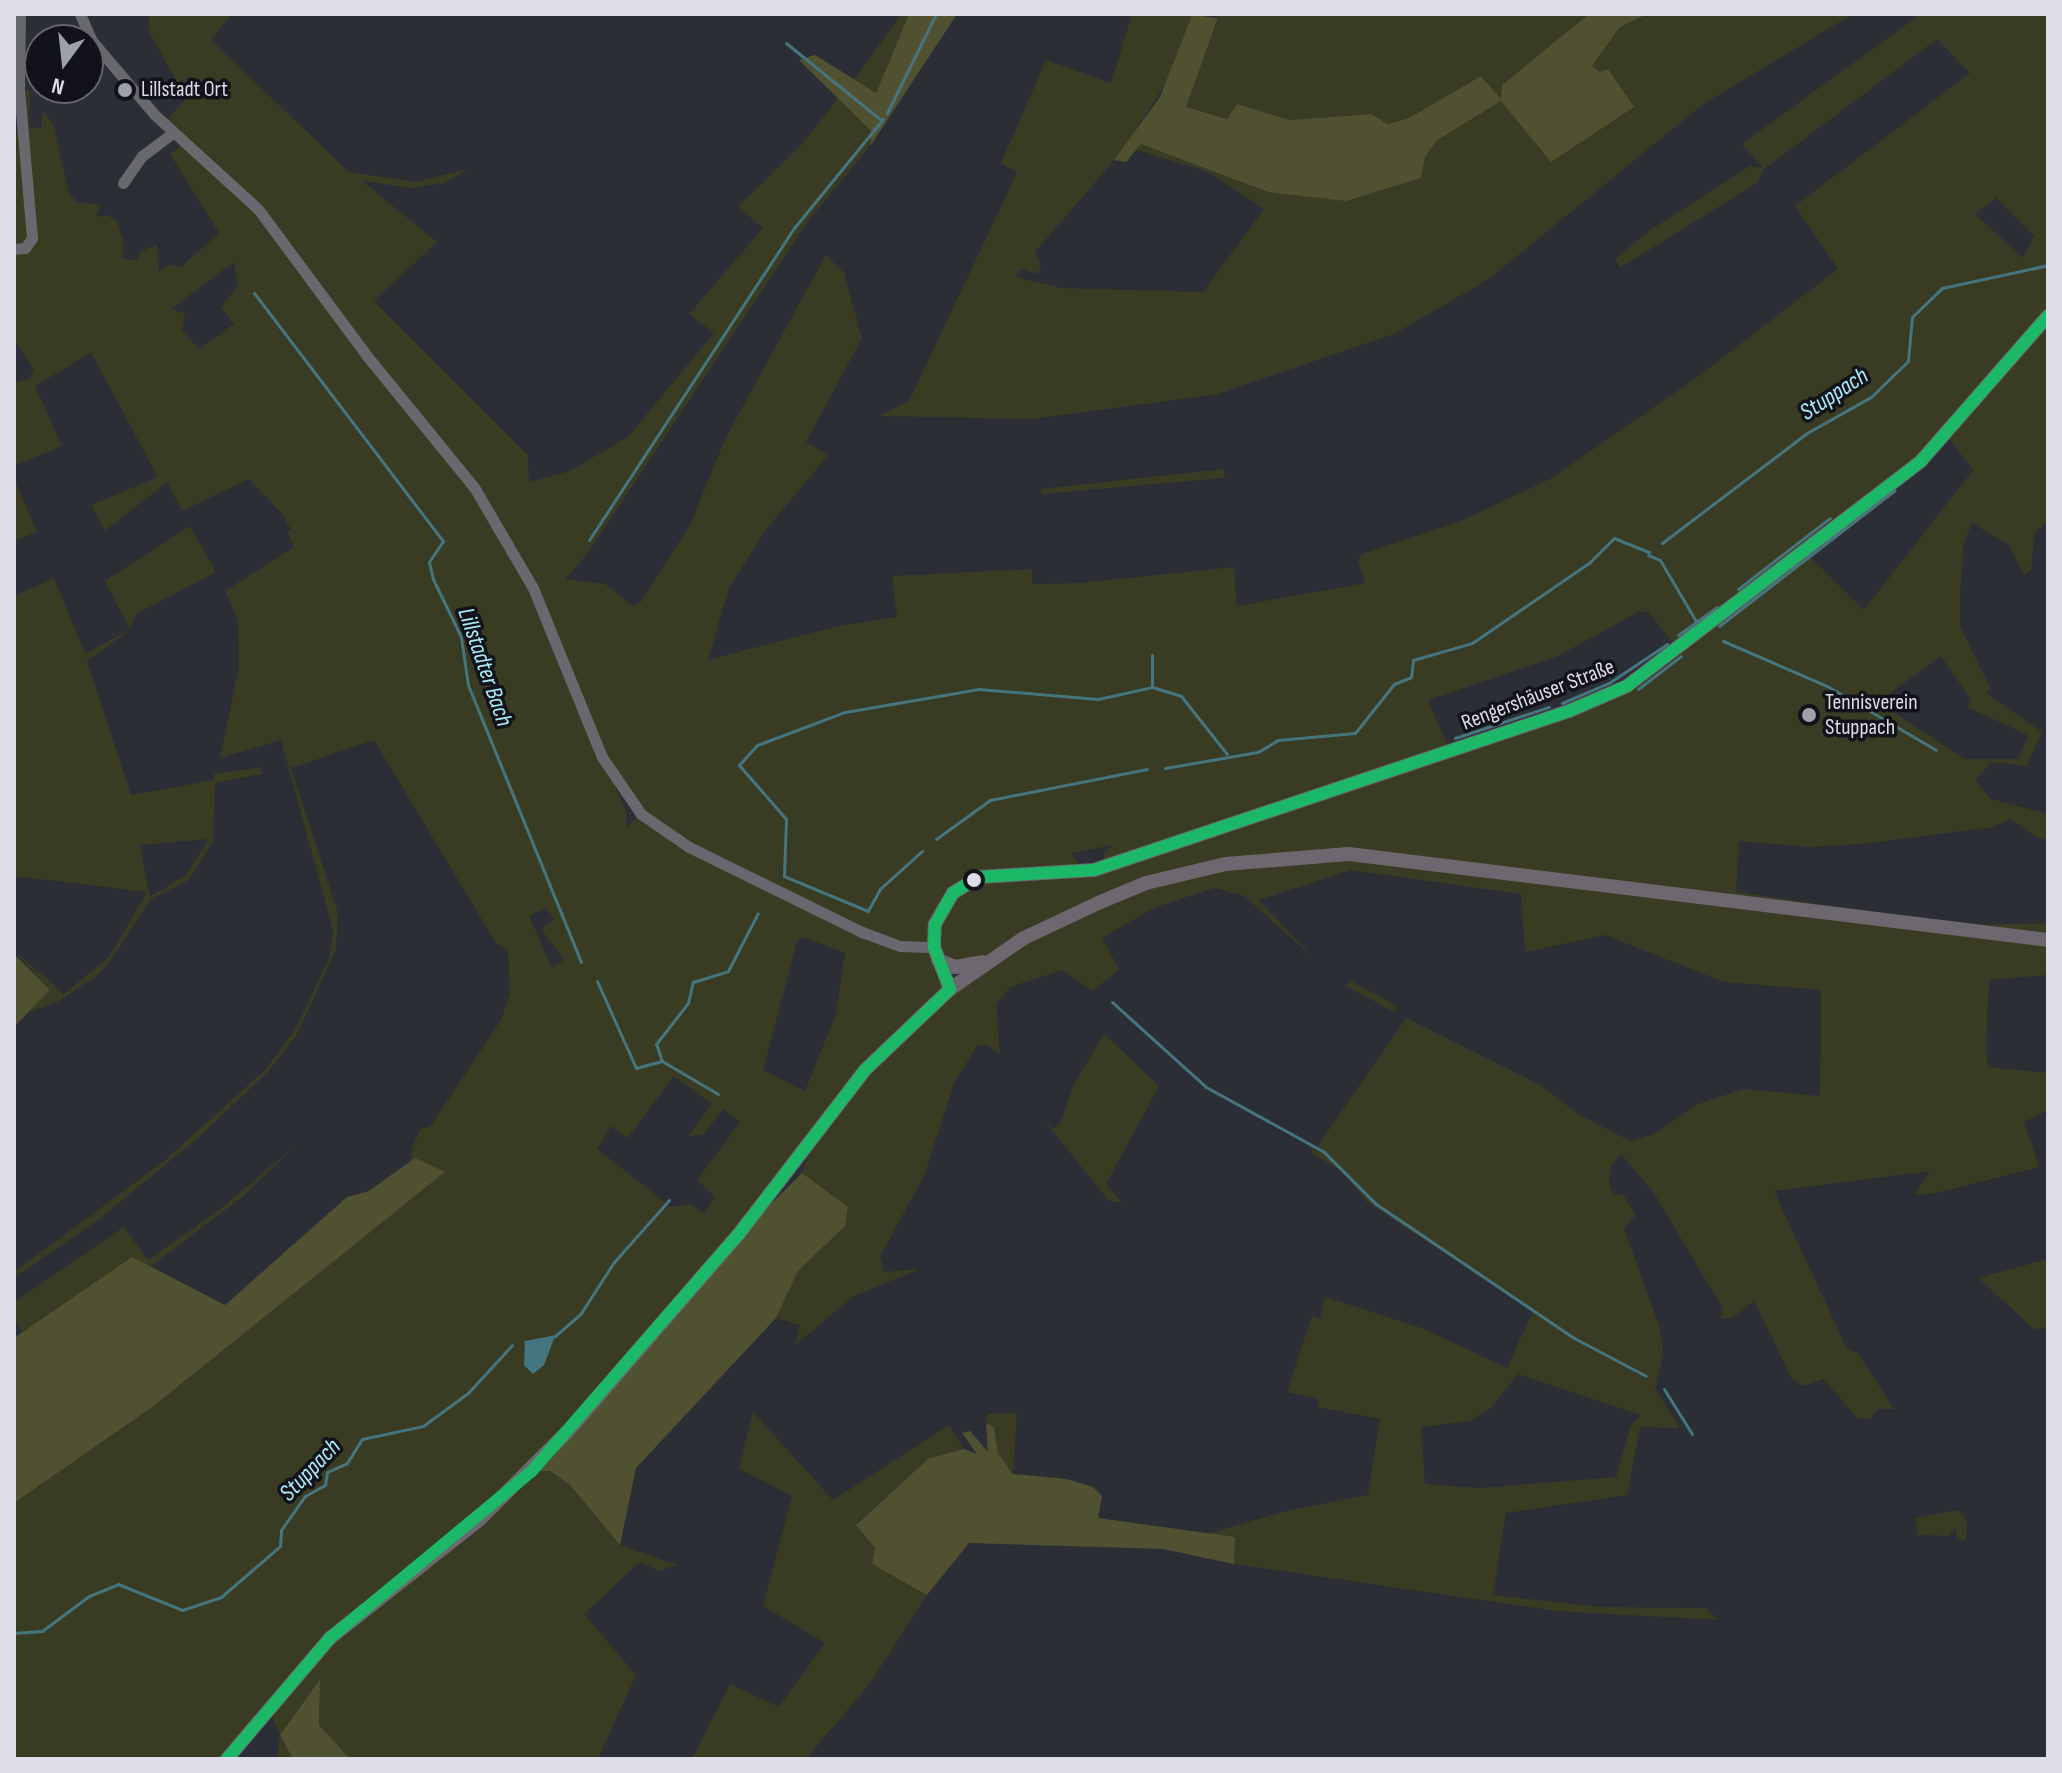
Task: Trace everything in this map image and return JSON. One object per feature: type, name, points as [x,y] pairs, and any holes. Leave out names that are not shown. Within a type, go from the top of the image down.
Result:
[{"type":"main road","name":"Rengershäuser Straße","points":[[936,954],[935,924],[945,902],[979,877],[1094,870],[1569,711],[1627,686],[1921,461],[2048,316]]},
{"type":"main road","points":[[227,1759],[330,1638],[531,1472],[738,1235],[865,1070],[950,989],[1052,924],[1146,883],[1225,864],[1301,854],[1426,860],[1787,911],[2048,940]]},
{"type":"main road","points":[[936,954],[966,967],[995,959]]},
{"type":"main road","points":[[936,954],[950,989]]},
{"type":"street","points":[[14,249],[25,248],[32,238],[20,14]]},
{"type":"street","points":[[80,14],[92,41],[173,133],[215,165],[258,209],[338,319],[474,487],[533,588],[602,757],[641,814],[689,847],[862,932],[900,946],[936,954]]},
{"type":"street","points":[[123,183],[142,156],[173,133]]},
{"type":"green space","points":[[148,14],[232,14],[211,40],[349,172],[415,182],[468,169],[444,183],[410,188],[362,181],[437,242],[374,301],[528,455],[529,482],[570,471],[628,437],[714,333],[689,314],[763,228],[738,207],[804,142],[838,98],[870,130],[871,145],[808,221],[588,553],[565,579],[605,584],[633,606],[641,602],[691,523],[726,437],[826,255],[844,273],[862,338],[806,442],[828,455],[765,531],[729,588],[708,660],[838,626],[897,617],[892,576],[1032,569],[1032,584],[1080,583],[1234,567],[1237,606],[1365,583],[1358,560],[1362,554],[1461,521],[1552,478],[1700,375],[1838,269],[1795,206],[1970,73],[1937,39],[1764,169],[1757,183],[1620,268],[1615,259],[1649,231],[1750,166],[1763,168],[1742,144],[1921,14],[2048,14],[2048,521],[2035,532],[2031,570],[2024,575],[2009,545],[1972,523],[1964,542],[1960,626],[1991,689],[1986,693],[2042,732],[2027,766],[1992,762],[1975,780],[1991,799],[2048,814],[2048,839],[2037,838],[2011,819],[1993,827],[1861,844],[1809,847],[1739,841],[1736,892],[1970,925],[2048,923],[2048,975],[1989,980],[1986,1052],[1988,1067],[2048,1073],[2048,1110],[2024,1122],[2039,1167],[1936,1193],[1914,1195],[1930,1171],[1774,1191],[1847,1349],[1858,1353],[1894,1409],[1878,1409],[1870,1419],[1858,1418],[1823,1379],[1802,1386],[1792,1379],[1754,1301],[1732,1318],[1721,1319],[1722,1307],[1654,1193],[1621,1154],[1611,1166],[1609,1182],[1613,1194],[1624,1196],[1636,1215],[1624,1229],[1660,1328],[1663,1353],[1655,1389],[1680,1428],[1640,1427],[1627,1495],[1506,1513],[1493,1595],[1598,1607],[1706,1608],[1718,1620],[1557,1611],[1234,1564],[1235,1537],[1207,1534],[1286,1511],[1368,1495],[1380,1419],[1317,1407],[1319,1399],[1287,1392],[1312,1316],[1320,1319],[1325,1297],[1422,1328],[1507,1368],[1533,1311],[1367,1202],[1343,1172],[1313,1154],[1310,1145],[1317,1147],[1406,1018],[1542,1086],[1578,1114],[1630,1141],[1654,1134],[1698,1104],[1743,1089],[1820,1096],[1821,990],[1724,982],[1605,935],[1525,952],[1521,894],[1351,870],[1259,900],[1316,960],[1244,896],[1214,888],[1154,908],[1102,938],[1119,969],[1093,991],[1062,970],[1010,987],[996,1004],[1000,1054],[987,1045],[977,1046],[955,1081],[924,1176],[880,1256],[884,1272],[920,1269],[854,1296],[795,1345],[800,1325],[776,1318],[798,1271],[845,1226],[848,1208],[802,1173],[810,1148],[532,1473],[550,1471],[570,1485],[620,1545],[677,1565],[659,1571],[640,1562],[584,1614],[636,1675],[598,1759],[350,1759],[319,1725],[318,1681],[280,1735],[270,1713],[227,1759],[14,1759],[14,1503],[151,1408],[444,1173],[415,1159],[410,1163],[412,1148],[421,1128],[430,1127],[501,1020],[510,993],[508,950],[496,943],[374,740],[291,768],[338,913],[336,950],[296,1036],[268,1072],[198,1138],[98,1220],[14,1278],[14,1272],[164,1161],[266,1069],[296,1028],[329,959],[333,930],[281,740],[220,758],[239,667],[238,620],[225,591],[294,547],[287,531],[292,531],[280,511],[249,479],[182,511],[167,482],[105,531],[91,505],[158,477],[91,353],[35,386],[62,446],[14,466],[14,383],[28,379],[34,370],[14,340],[14,133],[24,137],[19,89],[24,90],[24,104],[30,104],[29,127],[41,128],[43,110],[53,124],[69,193],[77,202],[101,205],[96,217],[107,215],[117,221],[123,239],[122,258],[137,260],[140,252],[157,244],[159,272],[170,264],[181,267],[219,233],[170,154],[187,142],[164,123],[186,99],[150,33]],"holes":[[[1996,198],[2034,236],[2023,258],[1975,214]],[[234,262],[238,286],[221,307],[234,324],[199,349],[182,330],[185,314],[171,309]],[[1947,436],[1973,470],[1864,610],[1805,552]],[[1640,611],[1648,612],[1677,648],[1588,705],[1450,751],[1428,700],[1556,657]],[[1941,656],[1971,700],[1967,707],[2028,735],[2019,759],[1964,759],[1878,702]],[[605,763],[641,814],[626,827],[626,811]],[[1113,845],[1104,853],[1105,867],[1084,872],[1071,853]],[[547,908],[554,919],[541,929],[564,960],[552,968],[529,916]],[[803,937],[845,953],[836,1014],[805,1091],[763,1070],[797,942]],[[939,961],[992,961],[950,988]],[[674,1076],[712,1104],[688,1136],[704,1134],[723,1109],[740,1122],[697,1180],[715,1197],[704,1213],[690,1204],[671,1207],[597,1149],[611,1126],[627,1138]],[[1518,1374],[1641,1415],[1631,1425],[1616,1477],[1479,1488],[1425,1484],[1421,1427],[1469,1421],[1491,1408]]]},
{"type":"green space","points":[[902,14],[909,14],[876,93],[854,79]]},
{"type":"green space","points":[[909,14],[957,14],[871,145],[870,130],[799,60],[815,55],[876,93]]},
{"type":"green space","points":[[1132,14],[1192,14],[1172,74],[1122,151],[1035,252],[1041,264],[1038,274],[1021,269],[1015,277],[1062,288],[1203,292],[1264,209],[1208,172],[1136,150],[1141,144],[1267,192],[1425,157],[1436,141],[1501,100],[1481,76],[1409,118],[1388,124],[1371,114],[1290,120],[1237,104],[1227,119],[1186,107],[1220,14],[1589,14],[1502,85],[1600,72],[1591,66],[1599,50],[1620,28],[1647,14],[1853,14],[1702,105],[1489,279],[1394,334],[1218,394],[1033,419],[879,416],[909,401],[1017,173],[1001,163],[1046,60],[1111,83]]},
{"type":"green space","points":[[1589,14],[1647,14],[1619,28],[1592,66],[1600,72],[1608,69],[1634,107],[1551,162],[1501,101],[1436,141],[1425,157],[1421,178],[1346,201],[1268,192],[1141,144],[1126,162],[1114,160],[1160,97],[1192,15],[1218,18],[1186,107],[1227,119],[1237,104],[1290,120],[1371,114],[1388,124],[1409,118],[1481,76],[1501,99],[1502,85]]},
{"type":"green space","points":[[1224,469],[1225,478],[1041,494],[1041,489]]},
{"type":"green space","points":[[14,478],[37,532],[14,541]]},
{"type":"green space","points":[[190,526],[216,572],[136,614],[130,630],[87,661],[131,795],[214,780],[214,774],[261,767],[263,774],[215,783],[213,841],[189,880],[151,899],[109,963],[94,978],[57,1002],[29,1012],[50,990],[14,950],[64,994],[109,957],[147,892],[14,876],[14,596],[54,578],[85,654],[130,629],[105,581]],"holes":[[[209,839],[186,875],[150,897],[140,845]]]},
{"type":"green space","points":[[14,954],[50,990],[14,1027]]},
{"type":"green space","points":[[1349,980],[1397,1006],[1394,1012],[1346,986]]},
{"type":"green space","points":[[1104,1034],[1159,1086],[1106,1184],[1123,1203],[1109,1201],[1042,1118],[1054,1129],[1061,1121],[1074,1084]]},
{"type":"green space","points":[[296,1145],[241,1198],[150,1267],[132,1257],[23,1333],[14,1318],[14,1302],[124,1227],[148,1260],[220,1209]]},
{"type":"green space","points":[[415,1158],[445,1172],[151,1408],[14,1503],[14,1338],[132,1257],[225,1305],[347,1197],[369,1191]]},
{"type":"green space","points":[[802,1173],[848,1207],[845,1226],[798,1271],[776,1318],[636,1468],[620,1545],[570,1485],[550,1471],[534,1472],[728,1247]]},
{"type":"green space","points":[[2048,1259],[2048,1326],[2035,1330],[1978,1278]]},
{"type":"green space","points":[[753,1412],[833,1500],[949,1425],[964,1449],[929,1458],[856,1524],[875,1548],[881,1566],[927,1595],[871,1682],[806,1759],[692,1759],[730,1684],[779,1707],[825,1643],[763,1606],[792,1496],[739,1469]]},
{"type":"green space","points":[[1017,1413],[1013,1474],[998,1453],[994,1428],[986,1423],[987,1414]]},
{"type":"green space","points":[[986,1423],[994,1427],[998,1453],[1013,1474],[1067,1479],[1093,1487],[1102,1496],[1098,1518],[1235,1537],[1234,1564],[1163,1549],[969,1543],[927,1595],[872,1564],[875,1548],[856,1525],[929,1458],[964,1449],[977,1454],[962,1433],[970,1431],[988,1452]]},
{"type":"green space","points":[[1957,1510],[1967,1521],[1966,1540],[1957,1538],[1956,1527],[1948,1536],[1917,1535],[1916,1518]]},
{"type":"green space","points":[[320,1679],[319,1725],[350,1759],[293,1759],[280,1735]]},
{"type":"green space","points":[[280,1735],[293,1759],[277,1759]]},
{"type":"water","points":[[555,1336],[544,1365],[533,1374],[524,1365],[525,1342]]},
{"type":"waterway","points":[[887,113],[936,14]]},
{"type":"waterway","points":[[786,43],[880,119]]},
{"type":"waterway","points":[[589,540],[794,228],[883,119]]},
{"type":"waterway","name":"Stuppach","points":[[1662,543],[1807,433],[1871,397],[1908,361],[1912,317],[1942,288],[2048,265]]},
{"type":"waterway","name":"Lillstadter Bach","points":[[254,293],[443,541],[429,562],[433,579],[461,637],[468,685],[581,962]]},
{"type":"waterway","points":[[1719,626],[1895,490]]},
{"type":"waterway","points":[[1738,589],[1830,518]]},
{"type":"waterway","points":[[1165,768],[1258,752],[1278,740],[1355,733],[1394,684],[1411,677],[1413,660],[1472,643],[1589,563],[1614,538],[1649,552]]},
{"type":"waterway","points":[[1648,555],[1660,560],[1696,621]]},
{"type":"waterway","points":[[1678,635],[1717,607]]},
{"type":"waterway","points":[[1723,641],[1827,686],[1936,750]]},
{"type":"waterway","points":[[1562,703],[1609,683],[1667,644]]},
{"type":"waterway","points":[[1152,655],[1152,687]]},
{"type":"waterway","points":[[1638,689],[1681,656]]},
{"type":"waterway","points":[[922,851],[880,889],[868,911],[784,876],[786,819],[739,765],[757,745],[845,712],[979,689],[1098,699],[1152,687],[1181,696],[1227,754]]},
{"type":"waterway","points":[[1455,738],[1549,707]]},
{"type":"waterway","points":[[936,839],[990,800],[1147,769]]},
{"type":"waterway","points":[[718,1094],[662,1061],[656,1044],[688,1003],[693,982],[728,971],[758,913]]},
{"type":"waterway","points":[[597,981],[636,1068],[662,1061]]},
{"type":"waterway","points":[[1112,1002],[1206,1087],[1324,1152],[1376,1204],[1574,1338],[1646,1376]]},
{"type":"waterway","points":[[525,1342],[555,1336],[581,1313],[614,1262],[669,1200]]},
{"type":"waterway","name":"Stuppach","points":[[14,1633],[42,1631],[89,1596],[118,1584],[182,1610],[221,1597],[280,1546],[281,1530],[305,1496],[325,1485],[327,1472],[347,1463],[362,1439],[423,1426],[468,1393],[512,1345]]},
{"type":"waterway","points":[[1664,1389],[1692,1434]]},
{"type":"transit line","points":[[950,989],[934,947],[935,924],[953,893],[979,877],[1094,870],[1569,711],[1627,686],[1921,461],[2048,316]]},
{"type":"transit line","points":[[227,1759],[330,1638],[531,1472],[738,1235],[865,1070],[950,989]]},
{"type":"place","name":"Lillstadt Ort","points":[[125,90]]},
{"type":"place","name":"Tennisverein Stuppach","points":[[1809,715]]}]
